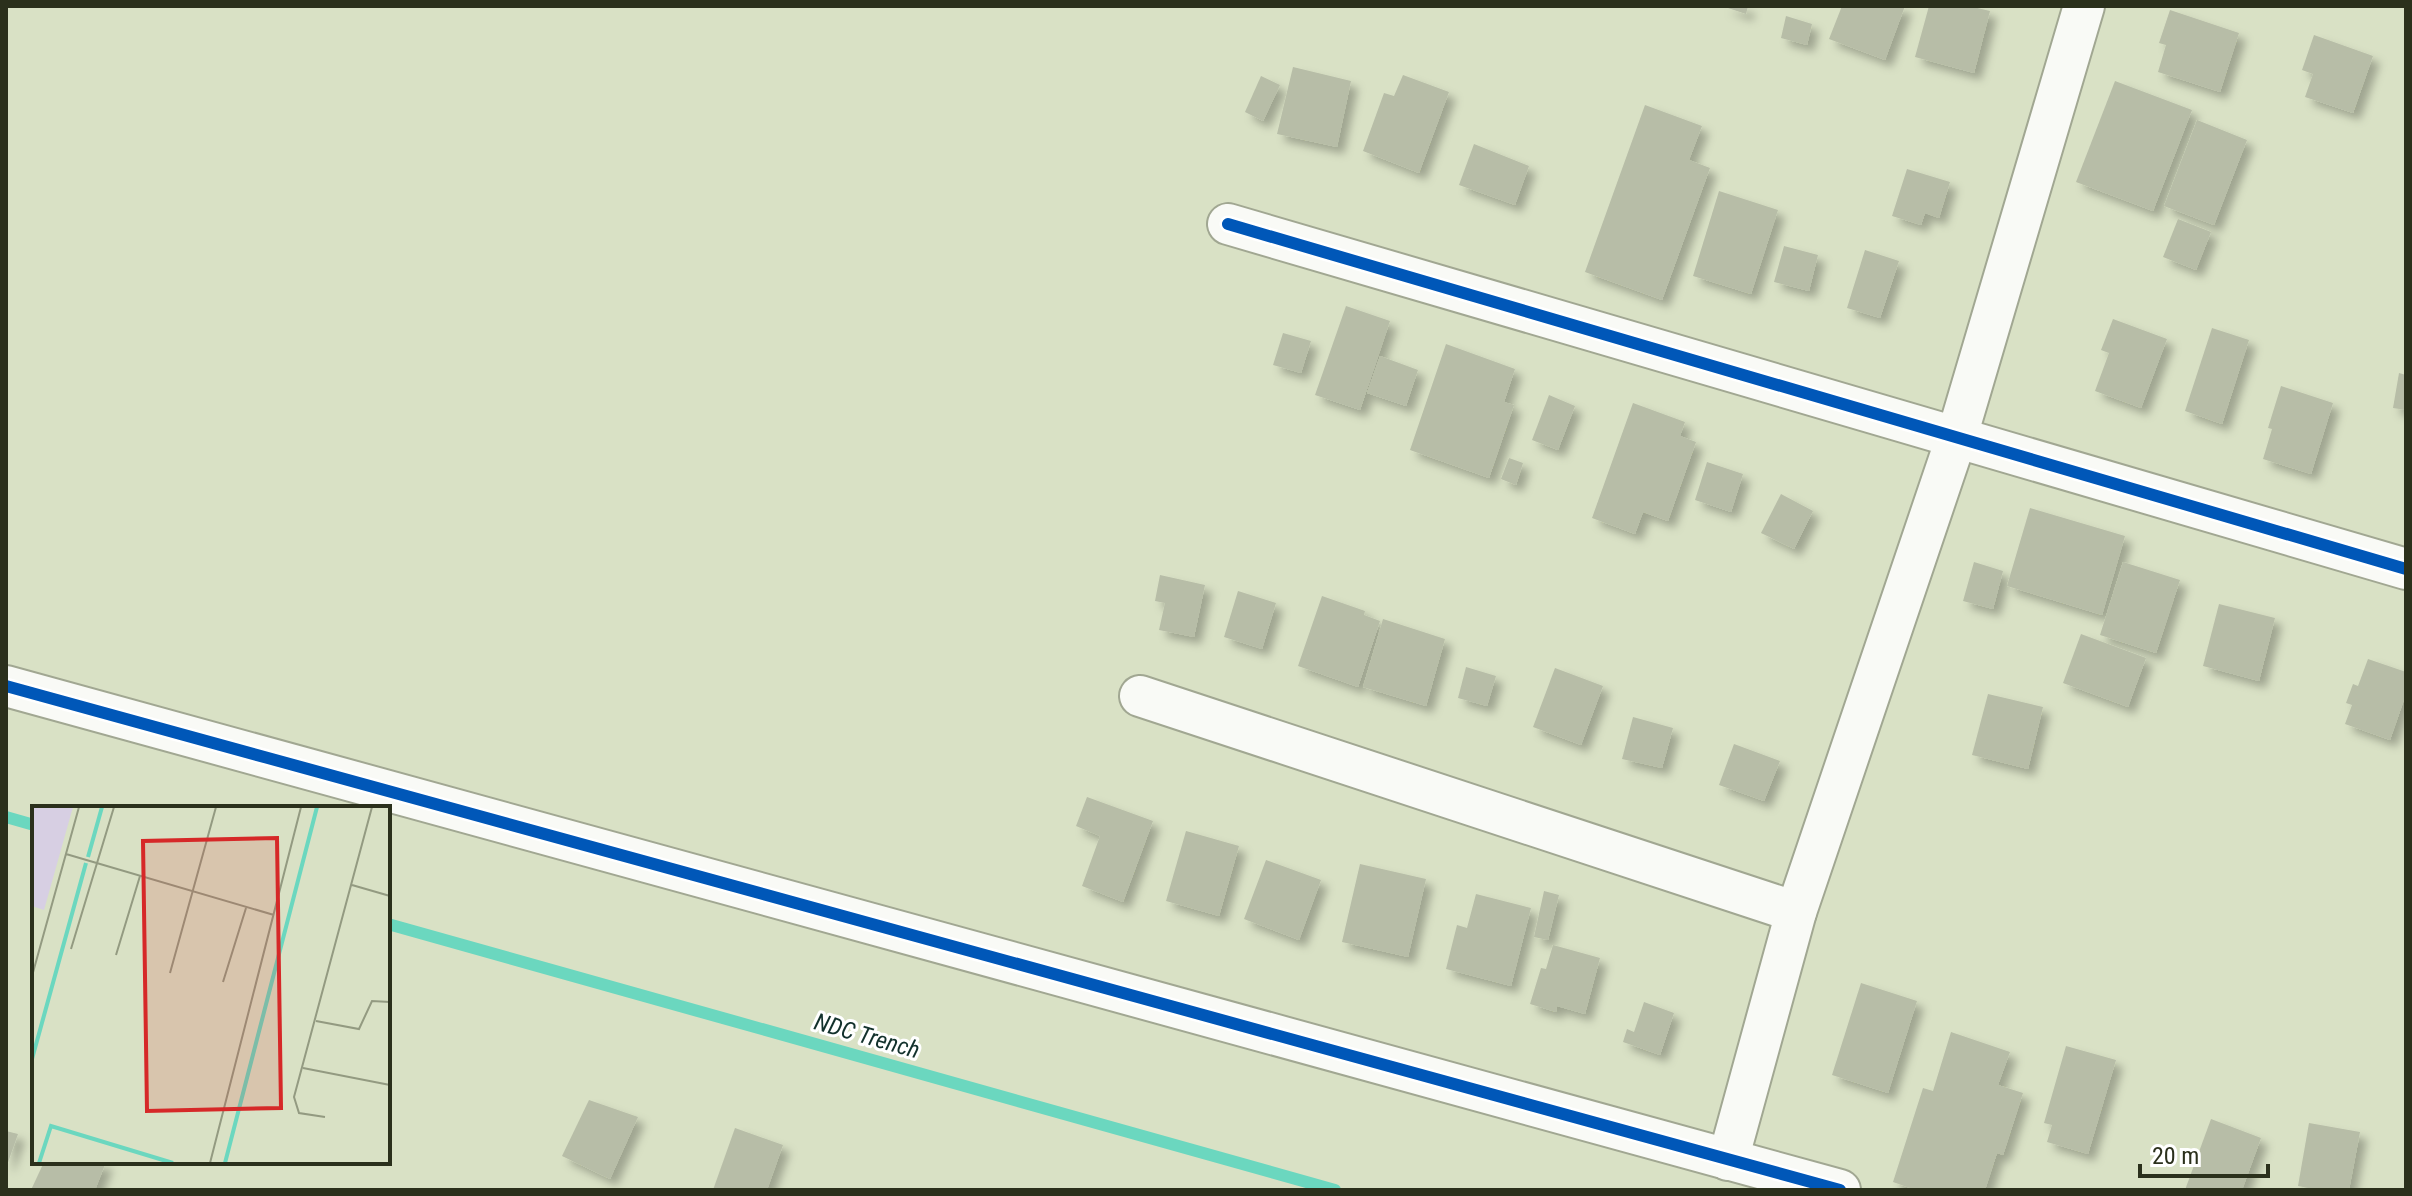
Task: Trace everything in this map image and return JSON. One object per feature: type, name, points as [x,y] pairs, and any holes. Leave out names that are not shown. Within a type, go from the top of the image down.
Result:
[{"type":"street","points":[[1728,1160],[1796,912],[1957,436],[2084,6]]},
{"type":"street","points":[[1228,224],[2406,569]]},
{"type":"street","points":[[6,686],[1840,1190]]},
{"type":"street","points":[[1140,696],[1796,912]]},
{"type":"building","points":[[1722,6],[1748,6],[1746,14]]},
{"type":"building","points":[[1842,6],[1905,6],[1885,60],[1829,39]]},
{"type":"building","points":[[1929,6],[1969,6],[1990,11],[1974,73],[1915,57]]},
{"type":"building","points":[[2170,10],[2239,33],[2220,92],[2158,72],[2166,45],[2159,43]]},
{"type":"building","points":[[1786,16],[1812,24],[1807,45],[1781,38]]},
{"type":"building","points":[[2314,35],[2373,56],[2353,113],[2305,97],[2313,74],[2302,70]]},
{"type":"building","points":[[1293,67],[1351,81],[1337,147],[1277,134]]},
{"type":"building","points":[[1403,75],[1449,92],[1419,173],[1363,151],[1384,93],[1394,96]]},
{"type":"building","points":[[1261,76],[1280,85],[1263,121],[1245,112]]},
{"type":"building","points":[[2115,81],[2192,110],[2153,211],[2076,182]]},
{"type":"building","points":[[1645,105],[1702,126],[1689,160],[1710,168],[1662,300],[1585,272]]},
{"type":"building","points":[[2197,120],[2247,140],[2214,225],[2164,206]]},
{"type":"building","points":[[1474,144],[1529,166],[1515,205],[1459,185]]},
{"type":"building","points":[[1907,169],[1950,182],[1939,218],[1925,213],[1921,225],[1892,216]]},
{"type":"building","points":[[1719,191],[1778,210],[1751,294],[1693,276]]},
{"type":"building","points":[[2178,219],[2211,232],[2196,270],[2163,257]]},
{"type":"building","points":[[1784,246],[1818,255],[1809,291],[1774,282]]},
{"type":"building","points":[[1865,250],[1899,261],[1880,318],[1847,308]]},
{"type":"building","points":[[1346,306],[1390,321],[1360,410],[1315,395]]},
{"type":"building","points":[[2113,319],[2167,339],[2141,408],[2095,391],[2109,353],[2101,350]]},
{"type":"building","points":[[2212,328],[2249,340],[2222,424],[2185,411]]},
{"type":"building","points":[[1283,333],[1311,341],[1301,373],[1273,365]]},
{"type":"building","points":[[1446,344],[1515,369],[1504,402],[1514,405],[1489,478],[1410,450]]},
{"type":"building","points":[[1380,356],[1418,370],[1406,406],[1367,393]]},
{"type":"building","points":[[2399,373],[2406,375],[2406,410],[2393,408]]},
{"type":"building","points":[[2281,386],[2333,403],[2311,474],[2263,459],[2272,429],[2268,428]]},
{"type":"building","points":[[1549,395],[1575,406],[1558,450],[1532,440]]},
{"type":"building","points":[[1633,403],[1685,422],[1680,436],[1696,442],[1668,521],[1643,512],[1635,534],[1592,518]]},
{"type":"building","points":[[1509,458],[1523,463],[1516,485],[1501,479]]},
{"type":"building","points":[[1707,462],[1743,474],[1731,512],[1695,500]]},
{"type":"building","points":[[1781,494],[1813,511],[1794,549],[1761,533]]},
{"type":"building","points":[[2030,508],[2125,536],[2102,615],[2007,586]]},
{"type":"building","points":[[1974,562],[2003,571],[1993,609],[1963,601]]},
{"type":"building","points":[[2123,562],[2180,580],[2156,653],[2100,635]]},
{"type":"building","points":[[1160,575],[1205,585],[1194,637],[1159,630],[1165,603],[1155,601]]},
{"type":"building","points":[[1238,591],[1276,603],[1262,649],[1224,637]]},
{"type":"building","points":[[1322,596],[1365,611],[1364,615],[1380,621],[1358,687],[1298,666]]},
{"type":"building","points":[[2219,604],[2275,618],[2259,681],[2203,666]]},
{"type":"building","points":[[1383,619],[1445,639],[1426,706],[1363,687]]},
{"type":"building","points":[[2081,634],[2146,658],[2128,707],[2063,683]]},
{"type":"building","points":[[2368,659],[2406,672],[2406,694],[2390,740],[2345,724],[2352,705],[2346,703],[2353,684],[2358,686]]},
{"type":"building","points":[[1466,667],[1496,676],[1487,706],[1458,698]]},
{"type":"building","points":[[1555,668],[1603,686],[1581,745],[1533,727]]},
{"type":"building","points":[[1988,694],[2043,707],[2028,769],[1972,755]]},
{"type":"building","points":[[1633,717],[1673,728],[1662,768],[1622,759]]},
{"type":"building","points":[[1734,744],[1780,761],[1764,801],[1719,785]]},
{"type":"building","points":[[1087,797],[1153,821],[1123,902],[1082,886],[1100,836],[1076,826]]},
{"type":"building","points":[[1186,831],[1239,846],[1219,916],[1166,901]]},
{"type":"building","points":[[1266,860],[1321,880],[1299,940],[1244,919]]},
{"type":"building","points":[[1360,864],[1426,879],[1408,957],[1342,942]]},
{"type":"building","points":[[1544,891],[1559,895],[1548,940],[1534,937]]},
{"type":"building","points":[[1476,894],[1531,908],[1511,986],[1446,969],[1457,925],[1467,928]]},
{"type":"building","points":[[1553,945],[1600,958],[1585,1014],[1557,1006],[1556,1012],[1530,1004],[1541,968],[1546,969]]},
{"type":"building","points":[[1861,983],[1917,1001],[1888,1093],[1832,1075]]},
{"type":"building","points":[[1644,1002],[1674,1013],[1660,1055],[1623,1042],[1627,1029],[1634,1032]]},
{"type":"building","points":[[1951,1032],[2010,1052],[1998,1085],[2023,1093],[2003,1155],[1997,1153],[1985,1190],[1916,1190],[1893,1182],[1923,1088],[1933,1091]]},
{"type":"building","points":[[2066,1046],[2116,1060],[2088,1154],[2047,1142],[2052,1125],[2044,1123]]},
{"type":"building","points":[[589,1100],[638,1117],[610,1179],[562,1156]]},
{"type":"building","points":[[2211,1119],[2261,1138],[2242,1190],[2185,1190]]},
{"type":"building","points":[[2309,1123],[2360,1132],[2349,1190],[2298,1186]]},
{"type":"building","points":[[735,1128],[783,1145],[767,1190],[713,1190]]},
{"type":"building","points":[[6,1131],[18,1134],[6,1168]]},
{"type":"building","points":[[43,1164],[105,1164],[95,1190],[31,1190]]},
{"type":"waterway","name":"NDC Trench","points":[[6,817],[32,824]]},
{"type":"waterway","name":"NDC Trench","points":[[390,925],[1335,1190]]},
{"type":"cycle path","points":[[1228,224],[2406,569]]},
{"type":"cycle path","points":[[6,686],[1840,1190]]}]
